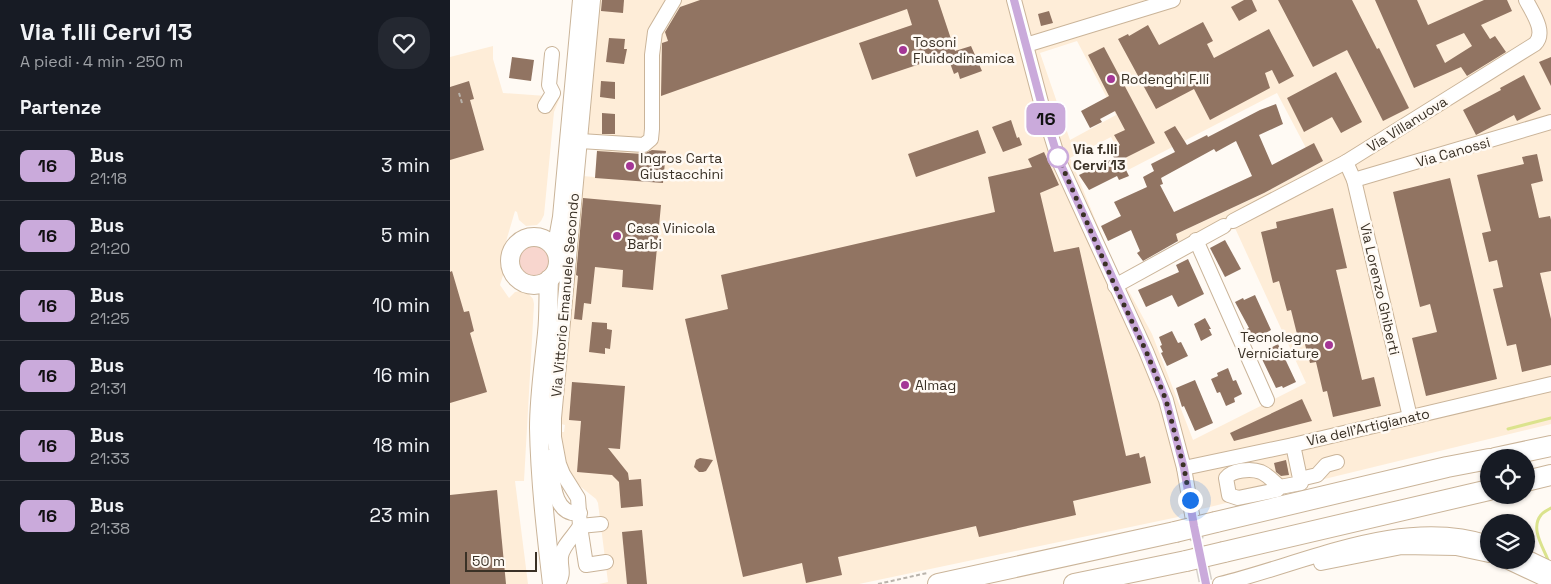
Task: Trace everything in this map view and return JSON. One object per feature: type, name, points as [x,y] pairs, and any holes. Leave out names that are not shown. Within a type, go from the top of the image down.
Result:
[{"type":"highway","points":[[1535,449],[1551,446]]},
{"type":"highway","points":[[938,584],[1480,461]]},
{"type":"highway","points":[[1535,479],[1551,475]]},
{"type":"highway","points":[[1074,584],[1186,561],[1480,492]]},
{"type":"main road","name":"Via Vittorio Emanuele Secondo","points":[[562,217],[550,230],[538,237],[523,240],[513,251],[511,266],[522,282],[531,284],[542,283],[555,273],[558,266],[556,250],[562,217],[582,0]]},
{"type":"main road","name":"Via Vittorio Emanuele Secondo","points":[[538,237],[551,244],[556,250]]},
{"type":"main road","name":"Via Vittorio Emanuele Secondo","points":[[549,279],[547,304],[548,330],[540,399],[539,426],[545,525],[552,584]]},
{"type":"main road","name":"Via Vittorio Emanuele Secondo","points":[[531,284],[547,304]]},
{"type":"street","name":"Via Vittorio Emanuele Secondo","points":[[593,0],[554,418],[556,452],[563,474],[578,498],[586,565],[606,562]]},
{"type":"street","points":[[580,141],[644,145],[651,139],[652,55],[655,32],[674,0]]},
{"type":"street","points":[[1014,0],[1042,106],[1059,161],[1146,351],[1166,400],[1184,468],[1184,529]]},
{"type":"street","points":[[1026,45],[1173,0]]},
{"type":"street","name":"Via Villanuova","points":[[1115,286],[1196,240],[1346,162],[1538,42],[1540,35],[1539,27],[1526,0]]},
{"type":"street","points":[[545,106],[553,93],[549,85],[552,54]]},
{"type":"street","name":"Via Canossi","points":[[1354,180],[1551,123]]},
{"type":"street","name":"Via Lorenzo Ghiberti","points":[[1346,162],[1354,180],[1410,417]]},
{"type":"street","points":[[1196,240],[1267,400]]},
{"type":"street","name":"Via dell'Artigianato","points":[[1184,468],[1293,445],[1551,384]]},
{"type":"street","points":[[539,426],[550,454],[558,501],[562,508],[580,519],[601,524]]},
{"type":"street","points":[[1280,487],[1301,483],[1293,445]]},
{"type":"street","points":[[1300,479],[1317,475],[1326,465],[1337,462]]},
{"type":"street","points":[[558,584],[563,576],[561,557],[564,548],[580,519]]},
{"type":"street","points":[[1224,583],[1378,539],[1400,536],[1440,536],[1458,537],[1480,542]]},
{"type":"street","points":[[1267,572],[1402,547],[1456,548],[1480,553]]},
{"type":"street","points":[[1535,561],[1551,569]]},
{"type":"street","points":[[1523,569],[1551,582]]},
{"type":"path","points":[[459,93],[462,103]]},
{"type":"shaded area","points":[[598,0],[1551,0],[1551,424],[1181,514],[1178,517],[859,584],[599,584],[608,582],[598,503],[596,499],[571,479],[566,466],[561,432],[564,432],[565,425],[561,424],[582,176],[595,177],[598,136],[585,135]],"holes":[[[1077,41],[1116,115],[1070,140],[1040,53]],[[1277,93],[1306,148],[1323,161],[1264,193],[1176,234],[1178,243],[1119,277],[1070,158],[1111,137],[1128,170]],[[1235,228],[1306,383],[1193,440],[1152,334],[1126,286]]]},
{"type":"shaded area","points":[[493,46],[493,59],[503,93],[560,97],[554,112],[544,215],[537,225],[526,226],[519,220],[515,211],[505,245],[507,252],[505,269],[500,285],[509,298],[515,292],[520,291],[528,293],[533,299],[534,304],[524,481],[515,481],[528,584],[450,584],[450,57]]},
{"type":"shaded area","points":[[534,244],[547,249],[552,262],[547,275],[534,280],[521,275],[516,262],[521,249]]},
{"type":"building","points":[[602,0],[624,0],[623,13],[601,11]]},
{"type":"building","points":[[700,0],[938,0],[955,51],[971,46],[982,71],[960,79],[958,72],[954,74],[947,55],[872,80],[859,43],[912,25],[907,9],[661,96],[662,43],[668,41],[665,32],[680,7]]},
{"type":"building","points":[[1244,0],[1252,0],[1257,11],[1239,21],[1231,7]]},
{"type":"building","points":[[1278,0],[1352,0],[1409,108],[1383,121],[1347,50],[1313,67]]},
{"type":"building","points":[[1375,0],[1417,0],[1428,25],[1484,0],[1507,0],[1512,11],[1481,25],[1490,39],[1495,36],[1506,52],[1467,76],[1461,67],[1414,88]],"holes":[[[1464,33],[1472,46],[1445,63],[1436,45]]]},
{"type":"building","points":[[1049,11],[1053,23],[1041,26],[1038,14]]},
{"type":"building","points":[[1203,22],[1213,41],[1207,44],[1214,58],[1269,29],[1294,76],[1279,84],[1272,70],[1265,73],[1270,88],[1210,120],[1194,89],[1156,109],[1118,39],[1128,34],[1129,36],[1148,25],[1159,45]]},
{"type":"building","points":[[609,38],[625,39],[624,49],[627,49],[624,64],[606,62]]},
{"type":"building","name":"Rodenghi F.lli","points":[[1104,47],[1155,143],[1121,160],[1129,176],[1119,180],[1117,176],[1089,190],[1079,175],[1114,158],[1110,150],[1120,145],[1114,135],[1125,130],[1115,111],[1100,119],[1102,122],[1090,128],[1081,111],[1109,96],[1088,55]]},
{"type":"building","points":[[512,57],[534,60],[531,81],[509,78]]},
{"type":"building","points":[[1551,57],[1551,86],[1539,62]]},
{"type":"building","points":[[1336,72],[1362,122],[1341,133],[1332,117],[1304,132],[1287,98]]},
{"type":"building","points":[[1524,75],[1541,109],[1517,121],[1514,115],[1476,135],[1463,110],[1501,90],[1500,88]]},
{"type":"building","points":[[469,81],[474,99],[470,100],[484,150],[450,160],[450,87]]},
{"type":"building","points":[[601,81],[615,82],[615,99],[600,97]]},
{"type":"building","points":[[1276,104],[1283,124],[1259,135],[1272,165],[1314,143],[1323,161],[1264,193],[1176,234],[1178,241],[1143,261],[1137,253],[1140,251],[1131,230],[1108,241],[1101,226],[1121,216],[1114,202],[1147,187],[1143,177],[1154,171],[1151,164],[1175,152],[1164,132],[1175,126],[1187,145],[1207,135],[1208,137],[1260,110]],"holes":[[[1236,141],[1252,176],[1174,212],[1160,185],[1163,184],[1161,178],[1214,149],[1216,152]]]},
{"type":"building","points":[[602,113],[615,114],[615,134],[602,134]]},
{"type":"building","points":[[1011,120],[1017,138],[1019,137],[1022,145],[1003,152],[992,127]]},
{"type":"building","points":[[978,130],[986,153],[916,177],[908,154]]},
{"type":"building","name":"Ingros Carta Giustacchini","points":[[652,150],[666,151],[663,183],[595,178],[597,151],[643,154]]},
{"type":"building","name":"Almag","points":[[1044,152],[1059,185],[1040,193],[1054,252],[1079,247],[1126,456],[1139,453],[1140,458],[1145,456],[1151,483],[1073,501],[1076,515],[979,537],[976,526],[838,557],[842,575],[806,583],[802,563],[743,577],[685,319],[728,309],[721,275],[995,212],[988,177],[1032,167],[1028,159]]},
{"type":"building","points":[[1537,154],[1543,181],[1531,184],[1539,218],[1550,216],[1551,220],[1551,271],[1540,273],[1551,319],[1551,365],[1522,372],[1516,344],[1507,346],[1493,289],[1503,287],[1497,260],[1489,262],[1482,233],[1491,231],[1477,175],[1524,164],[1522,157]]},
{"type":"building","points":[[1450,178],[1497,379],[1426,396],[1412,338],[1437,332],[1430,304],[1420,307],[1393,192]]},
{"type":"building","name":"Casa Vinicola Barbi","points":[[583,198],[661,205],[653,290],[622,287],[623,270],[595,267],[591,304],[584,303],[582,320],[574,319]]},
{"type":"building","points":[[1333,208],[1347,268],[1336,270],[1362,380],[1374,377],[1381,406],[1333,417],[1327,391],[1323,392],[1316,362],[1310,363],[1303,337],[1298,338],[1291,310],[1287,311],[1279,281],[1273,283],[1261,232],[1277,228],[1276,222]]},
{"type":"building","points":[[1225,240],[1241,269],[1225,277],[1210,248]]},
{"type":"building","points":[[1188,259],[1204,294],[1178,307],[1172,295],[1146,307],[1138,290],[1179,272],[1176,265]]},
{"type":"building","points":[[452,271],[464,312],[469,311],[474,331],[470,333],[487,392],[450,403],[450,272]]},
{"type":"building","points":[[1255,295],[1271,330],[1253,340],[1247,329],[1249,328],[1235,302]]},
{"type":"building","points":[[1205,318],[1212,335],[1201,341],[1194,324]]},
{"type":"building","points":[[592,322],[607,323],[607,329],[612,330],[610,349],[605,348],[605,354],[589,352]]},
{"type":"building","points":[[1172,331],[1178,343],[1181,342],[1188,356],[1167,366],[1161,353],[1163,352],[1159,337]]},
{"type":"building","points":[[1278,344],[1296,382],[1283,388],[1282,386],[1276,388],[1261,357],[1266,354],[1265,351]]},
{"type":"building","points":[[1228,368],[1233,381],[1236,380],[1242,394],[1234,398],[1235,402],[1226,406],[1220,392],[1217,393],[1211,379],[1218,376],[1217,373]]},
{"type":"building","points":[[1195,380],[1213,423],[1195,431],[1184,406],[1182,407],[1176,388]]},
{"type":"building","points":[[572,382],[625,386],[620,449],[608,448],[628,473],[629,480],[641,479],[643,506],[621,508],[619,482],[612,475],[577,472],[581,421],[569,420]]},
{"type":"building","points":[[1302,399],[1312,421],[1234,441],[1230,433]]},
{"type":"building","points":[[700,458],[713,460],[706,471],[703,472],[699,472],[694,467],[696,460]]},
{"type":"building","points":[[1286,460],[1289,475],[1281,476],[1276,472],[1274,463]]},
{"type":"building","points":[[497,490],[506,584],[450,584],[450,495]]},
{"type":"building","points":[[642,530],[647,584],[627,584],[622,532]]},
{"type":"waterway","points":[[1508,429],[1551,418]]},
{"type":"waterway","points":[[1548,560],[1538,538],[1537,526],[1541,515],[1551,508]]},
{"type":"tunnel","points":[[1194,526],[1206,584]]},
{"type":"bus line","name":"16","points":[[1014,0],[1042,106],[1059,161],[1146,351],[1166,400],[1184,468],[1206,584]]},
{"type":"place","name":"Tosoni Fluidodinamica","points":[[903,50]]},
{"type":"place","name":"Rodenghi F.lli","points":[[1111,79]]},
{"type":"place","name":"Via f.lli Cervi 13","points":[[1058,157]]},
{"type":"place","name":"Ingros Carta Giustacchini","points":[[630,166]]},
{"type":"place","name":"Casa Vinicola Barbi","points":[[617,236]]},
{"type":"place","name":"Tecnolegno Verniciature","points":[[1329,345]]},
{"type":"place","name":"Almag","points":[[905,385]]},
{"type":"route","points":[[1058,157],[1146,351],[1166,400],[1175,429],[1190,500]]}]
